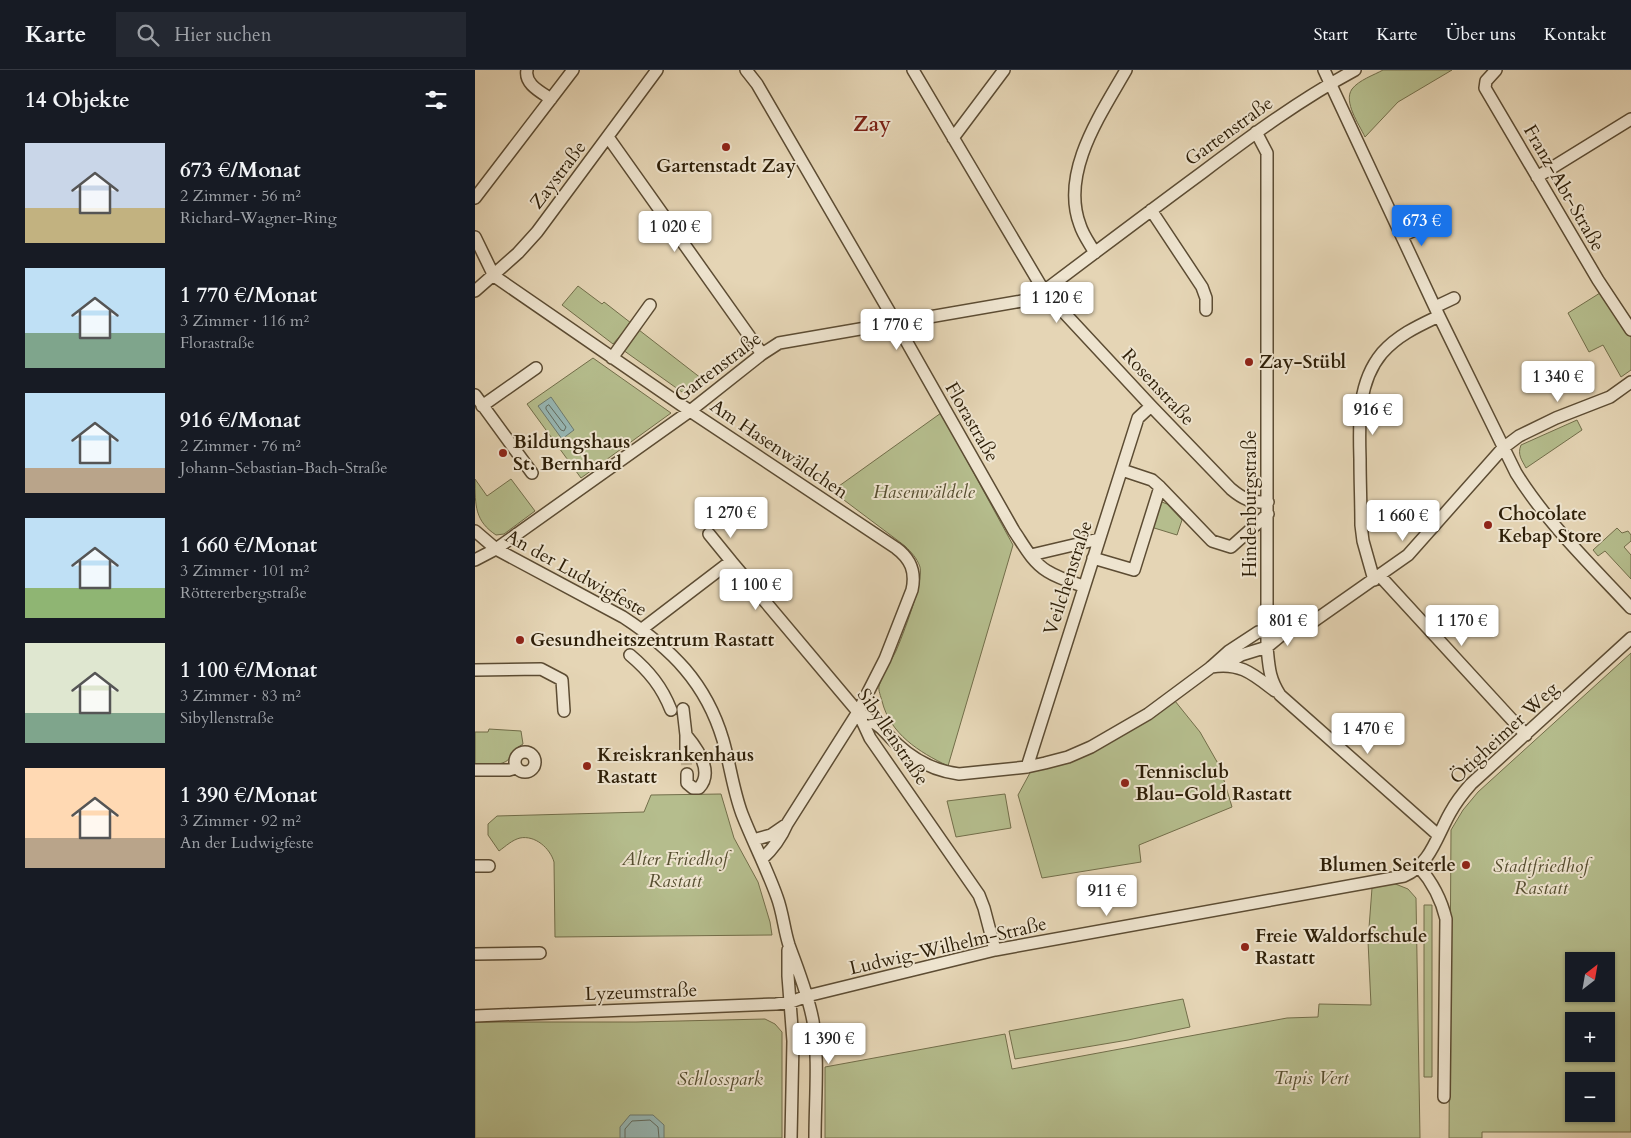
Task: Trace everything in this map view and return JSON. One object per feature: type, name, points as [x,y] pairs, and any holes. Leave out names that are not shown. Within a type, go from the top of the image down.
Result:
[{"type":"street","points":[[527,70],[527,79],[530,83],[551,99]]},
{"type":"street","points":[[475,198],[573,70]]},
{"type":"street","name":"Zaystraße","points":[[475,291],[494,276],[533,238],[572,188],[657,70]]},
{"type":"street","name":"Florastraße","points":[[746,70],[757,84],[896,323],[1014,531],[1031,555],[1045,570],[1055,576],[1083,586]]},
{"type":"street","name":"Rosenstraße","points":[[913,70],[1045,291],[1151,406],[1237,494],[1243,499],[1253,502],[1267,502]]},
{"type":"street","points":[[953,138],[1004,70]]},
{"type":"street","points":[[1095,252],[1080,225],[1076,212],[1078,169],[1089,137],[1126,70]]},
{"type":"street","points":[[1324,70],[1515,473],[1543,512],[1631,608]]},
{"type":"street","name":"Gartenstraße","points":[[475,560],[496,549],[690,411],[762,354],[779,343],[1022,301],[1045,291],[1256,132],[1330,82],[1355,70]]},
{"type":"street","name":"Franz-Abt-Straße","points":[[1496,70],[1486,81],[1485,88],[1598,280],[1631,330]]},
{"type":"street","points":[[1537,177],[1631,119]]},
{"type":"street","name":"Hindenburgstraße","points":[[1256,132],[1267,153],[1267,647],[1269,673],[1273,685],[1280,695],[1438,835]]},
{"type":"street","points":[[608,136],[762,354]]},
{"type":"street","points":[[1151,210],[1202,287],[1206,298],[1206,310]]},
{"type":"street","points":[[1402,236],[1417,229]]},
{"type":"street","name":"Am Hasenwäldchen","points":[[475,237],[494,276],[690,411],[895,548],[902,553],[911,565],[914,581],[912,590],[885,659],[858,712],[787,824],[781,839],[762,859]]},
{"type":"street","points":[[1454,298],[1406,332],[1382,353],[1363,389],[1360,413],[1361,524],[1363,541],[1377,578],[1526,735]]},
{"type":"street","points":[[613,358],[650,305]]},
{"type":"street","points":[[483,406],[536,368]]},
{"type":"street","points":[[858,712],[881,728],[915,758],[939,770],[959,774],[1027,767],[1068,757],[1091,747],[1147,714],[1258,632],[1267,632],[1315,621],[1408,556],[1503,448],[1519,436],[1556,418],[1610,397],[1631,382]]},
{"type":"street","points":[[475,396],[532,473]]},
{"type":"street","name":"Veilchenstraße","points":[[1027,767],[1138,418],[1151,406]]},
{"type":"street","points":[[1122,470],[1152,480],[1212,541],[1231,547],[1268,514]]},
{"type":"street","points":[[1093,558],[1134,570],[1160,487]]},
{"type":"street","name":"An der Ludwigfeste","points":[[475,531],[496,549],[642,629],[667,649],[690,674],[716,718],[741,812],[778,898],[788,942],[807,996],[813,1020],[815,1043],[815,1138]]},
{"type":"street","name":"Sibyllenstraße","points":[[709,534],[858,712],[870,738],[979,894],[995,950]]},
{"type":"street","points":[[1031,555],[1099,539]]},
{"type":"street","points":[[642,629],[731,561]]},
{"type":"street","points":[[1225,665],[1241,655],[1267,647],[1291,627]]},
{"type":"street","name":"Ötigheimer Weg","points":[[1419,867],[1428,856],[1455,804],[1467,790],[1631,638]]},
{"type":"street","points":[[630,655],[654,679],[677,709],[686,734],[700,755],[705,772],[704,782],[699,788],[693,788],[687,783],[687,774]]},
{"type":"street","points":[[1209,668],[1225,665],[1239,667],[1255,676],[1280,695]]},
{"type":"street","points":[[475,670],[541,669],[562,680],[564,711]]},
{"type":"street","points":[[686,734],[686,754]]},
{"type":"street","points":[[475,770],[509,770],[516,768]]},
{"type":"street","name":"Am Hasenwäldchen","points":[[753,840],[771,835],[787,824]]},
{"type":"street","points":[[475,866],[489,866]]},
{"type":"street","points":[[1419,867],[1433,885],[1441,901],[1446,919],[1444,1096]]},
{"type":"street","name":"Ludwig-Wilhelm-Straße","points":[[807,996],[995,950],[1404,876],[1419,867]]},
{"type":"street","name":"An der Ludwigfeste","points":[[788,942],[788,976],[793,1041],[791,1138]]},
{"type":"street","points":[[475,954],[540,953]]},
{"type":"street","name":"Lyzeumstraße","points":[[475,1016],[771,1005],[791,1002],[807,996]]},
{"type":"green space","points":[[1383,70],[1452,70],[1398,102],[1365,137],[1353,113],[1349,100],[1350,94],[1352,89],[1359,83]]},
{"type":"green space","points":[[578,286],[602,304],[604,302],[631,323],[613,344],[562,305]]},
{"type":"green space","points":[[1600,293],[1631,337],[1631,370],[1621,377],[1603,345],[1589,352],[1568,313]]},
{"type":"green space","points":[[639,330],[706,382],[689,394],[682,392],[623,350]]},
{"type":"green space","points":[[593,358],[671,413],[581,478],[527,404]]},
{"type":"green space","name":"Hasenwäldele","points":[[941,413],[1013,545],[948,766],[927,755],[907,741],[886,713],[880,696],[880,682],[896,651],[912,609],[919,584],[919,564],[914,555],[905,546],[832,491]]},
{"type":"green space","points":[[1577,420],[1582,430],[1526,468],[1520,455],[1521,445]]},
{"type":"green space","points":[[475,479],[487,496],[511,479],[535,511],[504,534],[496,535],[489,530],[480,518],[476,505]]},
{"type":"green space","points":[[1162,502],[1167,504],[1182,520],[1177,535],[1151,527],[1159,504]]},
{"type":"green space","points":[[1617,528],[1622,533],[1628,531],[1631,535],[1631,541],[1624,547],[1631,555],[1631,579],[1605,551],[1598,556],[1593,550]]},
{"type":"green space","name":"Stadtfriedhof Rastatt","points":[[1631,653],[1631,1132],[1482,1132],[1482,1138],[1449,1138],[1451,830],[1463,810],[1478,792]]},
{"type":"green space","name":"Tennisclub Blau-Gold Rastatt","points":[[1175,701],[1200,732],[1220,767],[1232,807],[1139,845],[1141,862],[1042,878],[1018,795],[1031,771],[1102,747],[1155,716]]},
{"type":"green space","points":[[489,729],[521,731],[523,744],[516,749],[506,762],[475,764],[475,732],[488,732]]},
{"type":"green space","name":"Alter Friedhof Rastatt","points":[[721,794],[734,838],[758,882],[772,935],[555,937],[554,862],[549,852],[541,844],[526,838],[514,840],[499,851],[488,835],[488,824],[497,816],[644,812],[651,795]]},
{"type":"green space","points":[[1005,794],[1011,828],[956,837],[947,801]]},
{"type":"green space","name":"Tapis Vert","points":[[1393,883],[1408,889],[1416,898],[1420,1138],[825,1138],[825,1067],[1005,1034],[1012,1069],[1287,1018],[1318,1017],[1319,1004],[1371,1005],[1368,941],[1372,888]]},
{"type":"green space","points":[[1424,905],[1432,905],[1432,1077],[1424,1077]]},
{"type":"green space","points":[[1183,999],[1190,1027],[1128,1040],[1015,1059],[1009,1031]]},
{"type":"green space","name":"Schlosspark","points":[[765,1019],[775,1024],[782,1032],[782,1138],[475,1138],[475,1022],[636,1022]]},
{"type":"water","points":[[551,397],[574,430],[562,439],[538,406]]},
{"type":"water","points":[[630,1115],[653,1115],[664,1125],[664,1138],[620,1138],[620,1127]]},
{"type":"tunnel","points":[[686,754],[687,774]]},
{"type":"place","name":"Gartenstadt Zay","points":[[726,147]]},
{"type":"place","name":"Zay-Stübl","points":[[1249,362]]},
{"type":"place","name":"Bildungshaus St. Bernhard","points":[[503,453]]},
{"type":"place","name":"Chocolate Kebap Store","points":[[1488,525]]},
{"type":"place","name":"Gesundheitszentrum Rastatt","points":[[520,640]]},
{"type":"place","name":"Kreiskrankenhaus Rastatt","points":[[587,766]]},
{"type":"place","name":"Tennisclub Blau-Gold Rastatt","points":[[1125,783]]},
{"type":"place","name":"Blumen Seiterle","points":[[1466,865]]},
{"type":"place","name":"Freie Waldorfschule Rastatt","points":[[1245,947]]},
{"type":"district","name":"Zay","points":[[872,124]]}]
